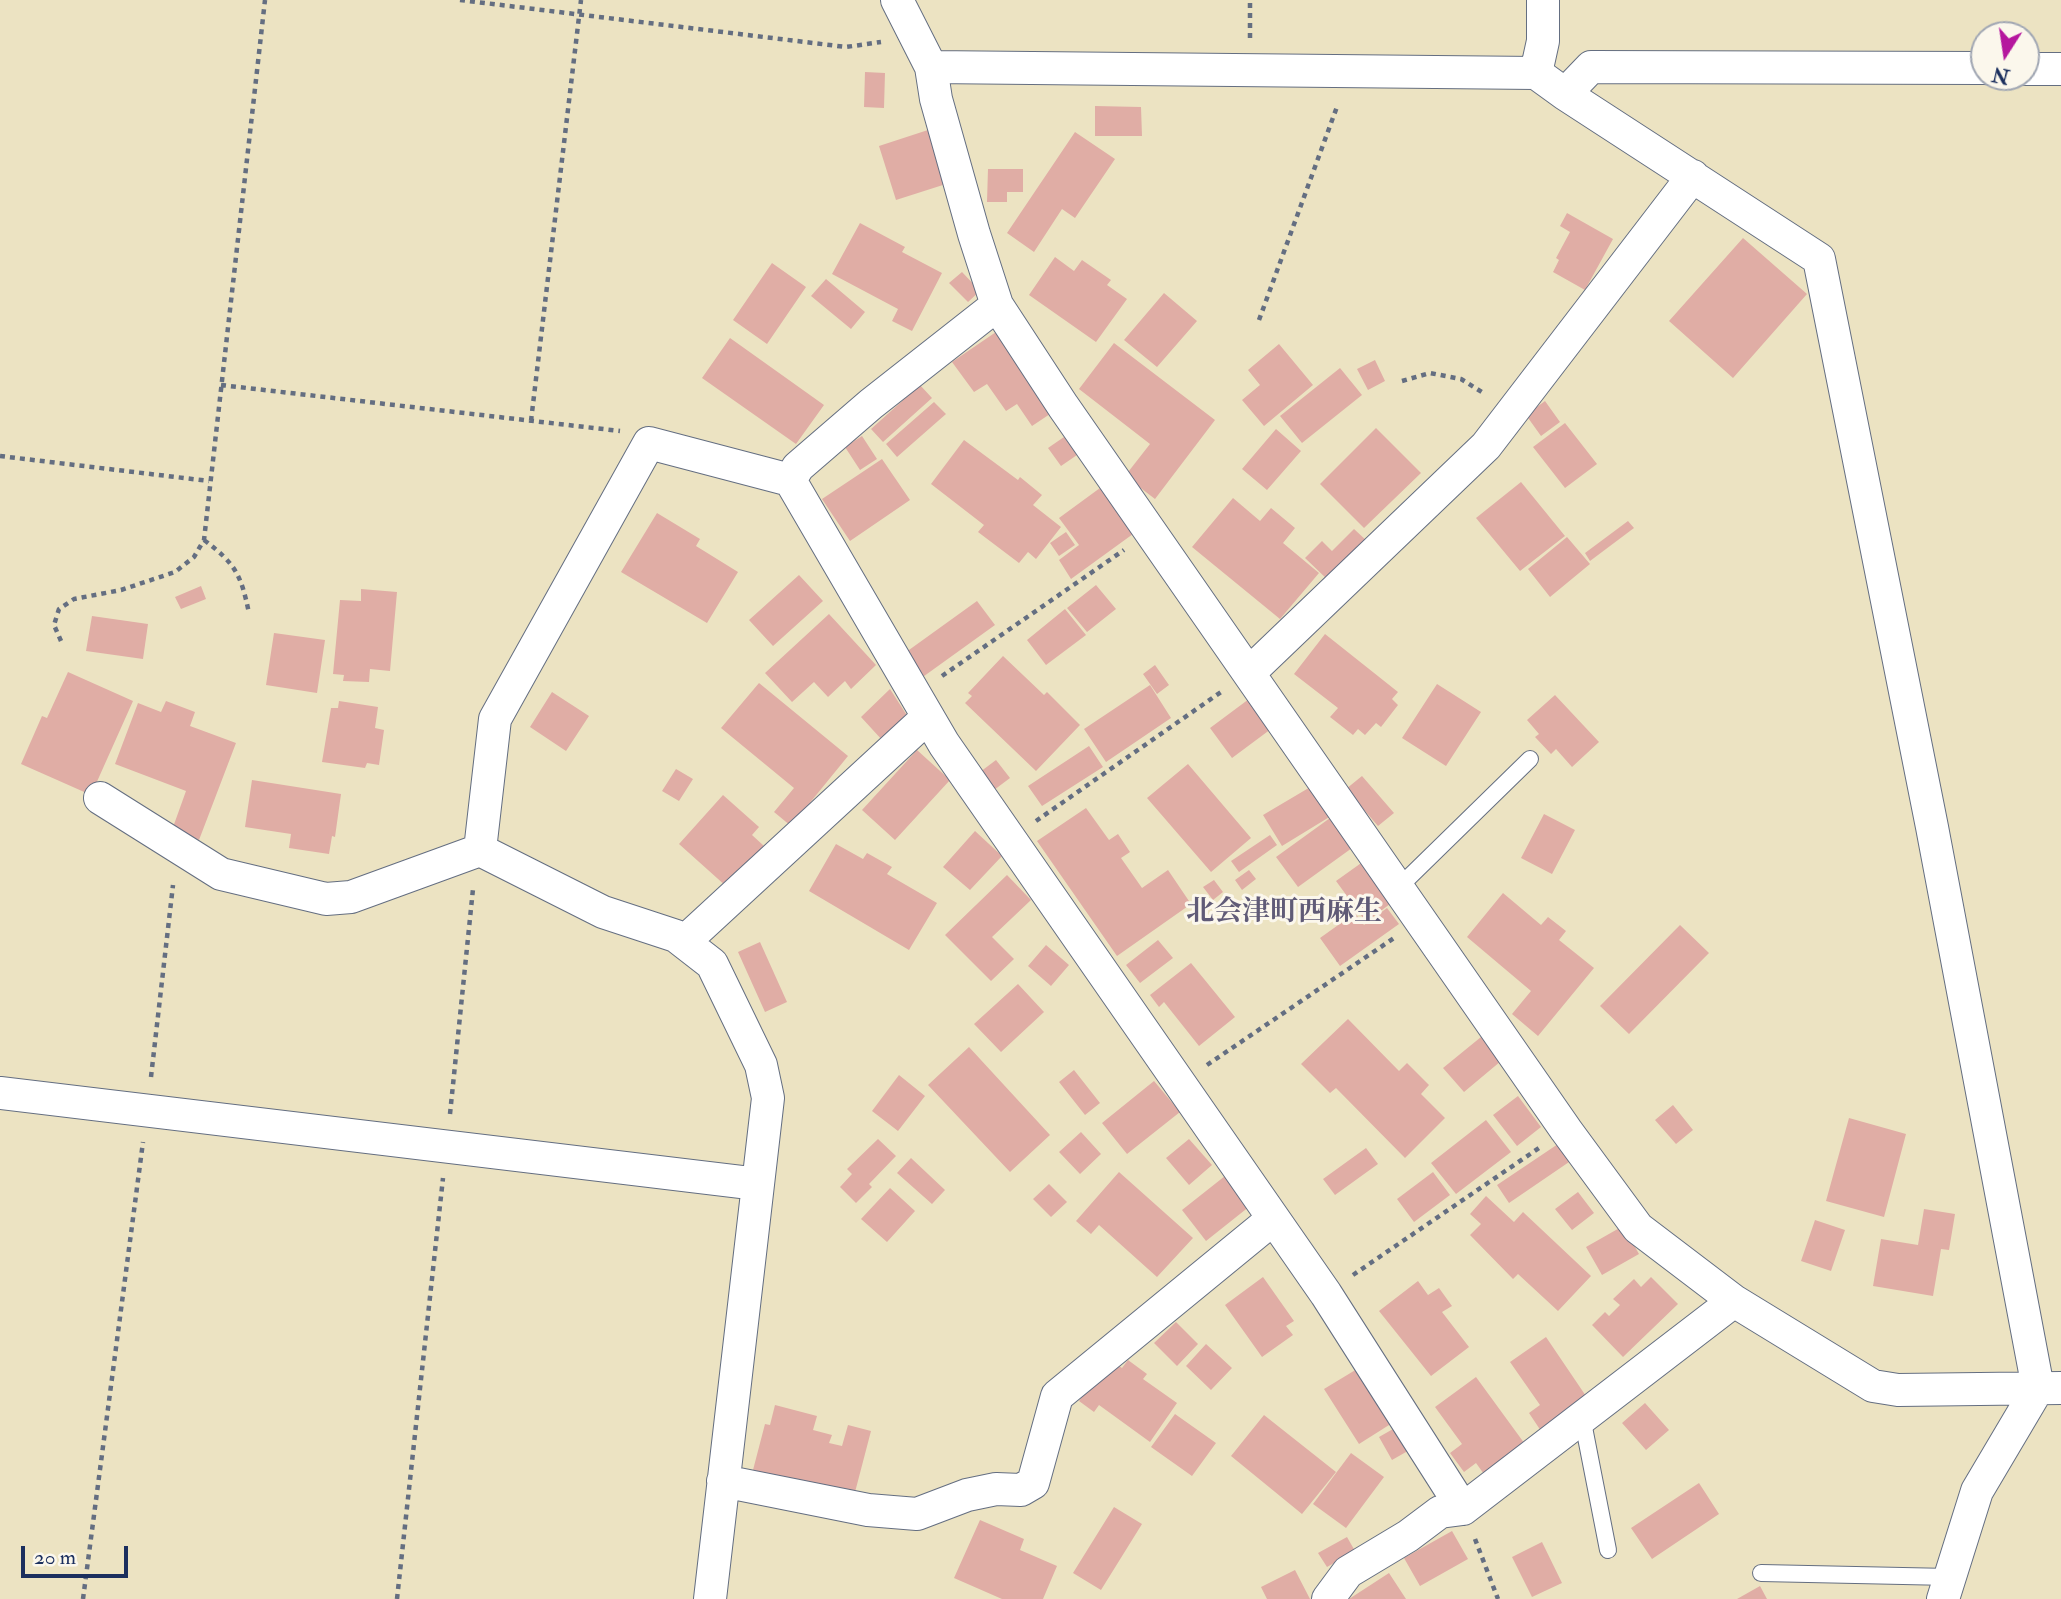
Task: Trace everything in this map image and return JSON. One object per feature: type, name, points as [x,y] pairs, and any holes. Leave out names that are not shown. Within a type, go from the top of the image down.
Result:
[{"type":"street","points":[[897,0],[931,67],[936,99],[997,305],[1063,406],[1566,1130],[1638,1228],[1734,1301],[1873,1386],[1898,1391],[2050,1388]]},
{"type":"street","points":[[1536,73],[1543,41],[1544,0]]},
{"type":"street","points":[[931,67],[1536,73],[1819,259],[1929,813],[2050,1388],[1976,1491],[1946,1588]]},
{"type":"street","points":[[1565,94],[1591,68],[1970,68]]},
{"type":"street","points":[[2040,69],[2061,69]]},
{"type":"street","points":[[1249,673],[1486,446],[1693,176]]},
{"type":"street","points":[[790,480],[798,467],[871,404],[997,305]]},
{"type":"street","points":[[480,850],[495,719],[649,443],[790,480],[944,744],[1326,1294],[1463,1509]]},
{"type":"street","points":[[684,942],[921,706]]},
{"type":"street","points":[[100,798],[221,874],[327,899],[351,897],[480,850],[603,912],[676,936],[712,964],[761,1065],[768,1098],[710,1599]]},
{"type":"street","points":[[0,1093],[758,1184]]},
{"type":"street","points":[[723,1481],[868,1510],[917,1514],[967,1495],[996,1489],[1021,1490],[1033,1483],[1057,1396],[1273,1219]]},
{"type":"street","points":[[1328,1599],[1348,1572],[1408,1536],[1440,1512],[1463,1509],[1734,1301]]},
{"type":"lane","points":[[1398,888],[1530,759]]},
{"type":"lane","points":[[1582,1418],[1608,1550]]},
{"type":"lane","points":[[1761,1573],[1946,1588]]},
{"type":"path","points":[[61,641],[54,625],[60,609],[74,599],[121,590],[175,572],[194,557],[204,540],[265,0]]},
{"type":"path","points":[[460,0],[846,47],[916,37]]},
{"type":"path","points":[[531,421],[581,0]]},
{"type":"path","points":[[1259,320],[1351,71]]},
{"type":"path","points":[[1402,381],[1430,373],[1461,379],[1513,410]]},
{"type":"path","points":[[221,384],[631,432],[649,443]]},
{"type":"path","points":[[0,456],[209,481]]},
{"type":"path","points":[[921,706],[1151,531]]},
{"type":"path","points":[[204,540],[235,568],[243,585],[249,613]]},
{"type":"path","points":[[1009,839],[1249,673]]},
{"type":"path","points":[[83,1599],[147,1111],[177,848]]},
{"type":"path","points":[[397,1599],[475,875],[480,850]]},
{"type":"path","points":[[1179,1084],[1421,920]]},
{"type":"path","points":[[1326,1294],[1566,1130]]},
{"type":"path","points":[[1463,1509],[1498,1599]]},
{"type":"building","points":[[865,72],[885,73],[884,108],[864,107]]},
{"type":"building","points":[[1095,106],[1141,107],[1142,136],[1095,136]]},
{"type":"building","points":[[928,130],[946,184],[896,200],[879,146]]},
{"type":"building","points":[[1075,132],[1115,159],[1075,218],[1062,209],[1034,252],[1007,233]]},
{"type":"building","points":[[988,169],[1023,169],[1023,192],[1007,192],[1007,202],[987,202]]},
{"type":"building","points":[[1567,213],[1613,239],[1585,290],[1553,272],[1559,260],[1556,258],[1570,232],[1560,226]]},
{"type":"building","points":[[860,223],[905,247],[902,252],[942,273],[912,331],[892,321],[898,309],[832,274]]},
{"type":"building","points":[[1743,238],[1807,294],[1733,378],[1669,321]]},
{"type":"building","points":[[1055,257],[1074,271],[1082,260],[1111,280],[1107,285],[1127,299],[1096,342],[1029,295]]},
{"type":"building","points":[[772,263],[806,287],[767,344],[733,320]]},
{"type":"building","points":[[962,272],[980,291],[968,302],[949,283]]},
{"type":"building","points":[[826,279],[865,312],[851,329],[811,296]]},
{"type":"building","points":[[1164,293],[1197,321],[1157,367],[1124,340]]},
{"type":"building","points":[[996,332],[1053,412],[1032,426],[1017,404],[1006,411],[987,384],[974,392],[952,362]]},
{"type":"building","points":[[730,338],[824,405],[796,444],[702,378]]},
{"type":"building","points":[[1114,343],[1215,420],[1155,499],[1125,476],[1150,444],[1079,389]]},
{"type":"building","points":[[1279,344],[1313,385],[1264,426],[1242,400],[1260,385],[1248,370]]},
{"type":"building","points":[[1375,360],[1385,381],[1368,390],[1357,369]]},
{"type":"building","points":[[1340,368],[1362,395],[1302,443],[1280,416]]},
{"type":"building","points":[[920,385],[932,398],[883,442],[871,429]]},
{"type":"building","points":[[1545,401],[1560,422],[1541,436],[1526,415]]},
{"type":"building","points":[[934,402],[946,414],[897,457],[886,444]]},
{"type":"building","points":[[1565,423],[1597,464],[1565,488],[1533,447]]},
{"type":"building","points":[[1376,428],[1421,473],[1364,528],[1320,484]]},
{"type":"building","points":[[1276,429],[1301,451],[1267,490],[1242,469]]},
{"type":"building","points":[[862,436],[877,459],[860,470],[845,447]]},
{"type":"building","points":[[1064,437],[1077,455],[1061,466],[1048,448]]},
{"type":"building","points":[[964,440],[1042,495],[1033,505],[1061,527],[1036,559],[1028,552],[1019,563],[978,532],[984,525],[931,484]]},
{"type":"building","points":[[882,459],[910,500],[850,541],[822,499]]},
{"type":"building","points":[[1521,482],[1565,536],[1520,571],[1476,518]]},
{"type":"building","points":[[1100,488],[1133,534],[1071,579],[1059,560],[1079,545],[1059,518]]},
{"type":"building","points":[[1233,498],[1260,521],[1271,508],[1295,528],[1283,543],[1319,573],[1280,619],[1192,547]]},
{"type":"building","points":[[657,513],[700,539],[696,546],[738,572],[707,623],[621,572]]},
{"type":"building","points":[[1628,521],[1634,528],[1590,561],[1585,553]]},
{"type":"building","points":[[1354,529],[1368,542],[1329,581],[1305,558],[1322,541],[1332,551]]},
{"type":"building","points":[[1066,532],[1075,545],[1059,556],[1050,543]]},
{"type":"building","points":[[1567,537],[1590,564],[1550,597],[1528,569]]},
{"type":"building","points":[[799,575],[823,601],[773,646],[749,620]]},
{"type":"building","points":[[1096,585],[1116,609],[1087,632],[1067,608]]},
{"type":"building","points":[[201,586],[206,599],[181,609],[175,597]]},
{"type":"building","points":[[361,589],[397,592],[390,671],[370,669],[369,682],[343,681],[344,675],[333,674],[340,600],[361,601]]},
{"type":"building","points":[[977,601],[995,625],[920,679],[902,655]]},
{"type":"building","points":[[1065,609],[1086,635],[1046,665],[1027,640]]},
{"type":"building","points":[[829,614],[876,665],[851,689],[845,681],[828,697],[814,682],[792,702],[765,673]]},
{"type":"building","points":[[92,616],[148,624],[143,659],[86,651]]},
{"type":"building","points":[[274,633],[325,640],[317,693],[266,685]]},
{"type":"building","points":[[1325,634],[1398,692],[1392,699],[1398,705],[1381,727],[1376,723],[1365,735],[1358,729],[1353,735],[1330,717],[1338,708],[1294,674]]},
{"type":"building","points":[[1003,656],[1044,695],[1047,692],[1080,725],[1036,771],[965,703],[972,696],[968,693]]},
{"type":"building","points":[[1155,665],[1169,685],[1157,694],[1143,674]]},
{"type":"building","points":[[68,672],[133,701],[91,795],[21,764],[42,716],[47,718]]},
{"type":"building","points":[[759,683],[848,756],[791,826],[774,812],[794,788],[721,728]]},
{"type":"building","points":[[1437,684],[1481,712],[1446,766],[1402,738]]},
{"type":"building","points":[[1150,685],[1171,718],[1106,762],[1084,729]]},
{"type":"building","points":[[890,689],[908,717],[883,741],[861,717]]},
{"type":"building","points":[[552,692],[589,716],[566,751],[530,727]]},
{"type":"building","points":[[1555,695],[1599,742],[1572,767],[1556,749],[1551,754],[1535,737],[1539,734],[1527,720]]},
{"type":"building","points":[[1249,699],[1271,729],[1232,758],[1210,728]]},
{"type":"building","points":[[166,701],[195,712],[190,726],[236,743],[199,840],[172,830],[186,791],[115,764],[138,703],[161,712]]},
{"type":"building","points":[[339,701],[378,707],[375,728],[384,730],[379,765],[367,763],[365,768],[322,762],[331,708],[338,708]]},
{"type":"building","points":[[1089,746],[1103,767],[1042,806],[1028,786]]},
{"type":"building","points":[[917,750],[950,780],[895,840],[862,810]]},
{"type":"building","points":[[996,760],[1010,778],[994,790],[980,772]]},
{"type":"building","points":[[1188,764],[1251,838],[1211,872],[1147,798]]},
{"type":"building","points":[[676,769],[693,779],[679,801],[662,791]]},
{"type":"building","points":[[1362,776],[1394,813],[1378,826],[1346,789]]},
{"type":"building","points":[[252,780],[341,794],[335,837],[332,836],[329,854],[289,848],[291,834],[245,827]]},
{"type":"building","points":[[1312,786],[1331,816],[1282,846],[1263,815]]},
{"type":"building","points":[[723,795],[759,827],[752,835],[764,846],[727,887],[679,844]]},
{"type":"building","points":[[1086,808],[1109,840],[1118,834],[1130,852],[1121,858],[1142,888],[1168,870],[1191,904],[1117,956],[1037,841]]},
{"type":"building","points":[[1544,814],[1575,830],[1552,874],[1521,858]]},
{"type":"building","points":[[1330,818],[1352,848],[1298,887],[1276,857]]},
{"type":"building","points":[[975,831],[1002,856],[970,890],[943,867]]},
{"type":"building","points":[[1270,835],[1277,845],[1239,872],[1231,861]]},
{"type":"building","points":[[836,844],[863,859],[867,853],[892,867],[887,874],[937,903],[909,950],[809,891]]},
{"type":"building","points":[[1364,861],[1394,901],[1366,922],[1336,881]]},
{"type":"building","points":[[1249,870],[1256,879],[1242,890],[1235,880]]},
{"type":"building","points":[[1007,875],[1031,900],[992,937],[1014,959],[991,981],[945,935]]},
{"type":"building","points":[[1214,880],[1223,892],[1213,900],[1203,887]]},
{"type":"building","points":[[1503,893],[1541,925],[1548,917],[1566,931],[1559,940],[1594,968],[1538,1036],[1512,1014],[1531,991],[1467,937]]},
{"type":"building","points":[[1387,908],[1399,924],[1340,966],[1320,938],[1355,913],[1364,925]]},
{"type":"building","points":[[1680,925],[1709,953],[1629,1034],[1600,1006]]},
{"type":"building","points":[[1158,940],[1173,958],[1140,983],[1126,965]]},
{"type":"building","points":[[760,942],[787,1002],[765,1012],[738,952]]},
{"type":"building","points":[[1046,945],[1069,965],[1051,986],[1028,966]]},
{"type":"building","points":[[1191,963],[1235,1017],[1199,1046],[1164,1002],[1159,1007],[1150,995]]},
{"type":"building","points":[[1018,984],[1044,1012],[1001,1052],[974,1024]]},
{"type":"building","points":[[1348,1019],[1399,1071],[1407,1063],[1429,1085],[1421,1094],[1445,1118],[1405,1158],[1336,1088],[1330,1093],[1301,1064]]},
{"type":"building","points":[[1481,1037],[1501,1061],[1464,1092],[1443,1068]]},
{"type":"building","points":[[969,1047],[1050,1135],[1010,1172],[928,1085]]},
{"type":"building","points":[[1074,1070],[1100,1103],[1085,1115],[1059,1082]]},
{"type":"building","points":[[899,1075],[925,1096],[898,1131],[872,1111]]},
{"type":"building","points":[[1154,1081],[1180,1112],[1127,1154],[1102,1123]]},
{"type":"building","points":[[1518,1096],[1541,1127],[1517,1146],[1493,1115]]},
{"type":"building","points":[[1673,1105],[1693,1130],[1676,1144],[1655,1120]]},
{"type":"building","points":[[1849,1118],[1906,1134],[1884,1217],[1826,1201]]},
{"type":"building","points":[[1486,1120],[1511,1152],[1456,1194],[1431,1163]]},
{"type":"building","points":[[1081,1132],[1101,1154],[1080,1174],[1059,1152]]},
{"type":"building","points":[[878,1139],[896,1156],[869,1184],[872,1187],[856,1203],[840,1187],[852,1174],[847,1169]]},
{"type":"building","points":[[1189,1139],[1212,1165],[1189,1185],[1166,1158]]},
{"type":"building","points":[[1561,1142],[1572,1160],[1509,1203],[1497,1185]]},
{"type":"building","points":[[1366,1148],[1378,1164],[1335,1195],[1323,1179]]},
{"type":"building","points":[[911,1158],[945,1190],[932,1204],[897,1173]]},
{"type":"building","points":[[1119,1172],[1193,1238],[1157,1277],[1099,1225],[1091,1234],[1076,1221]]},
{"type":"building","points":[[1433,1172],[1450,1195],[1414,1222],[1397,1199]]},
{"type":"building","points":[[1225,1176],[1250,1206],[1206,1241],[1182,1210]]},
{"type":"building","points":[[1049,1184],[1067,1202],[1051,1217],[1033,1199]]},
{"type":"building","points":[[890,1188],[915,1211],[887,1242],[861,1219]]},
{"type":"building","points":[[1578,1192],[1594,1213],[1572,1230],[1555,1209]]},
{"type":"building","points":[[1486,1196],[1514,1222],[1523,1212],[1591,1276],[1558,1311],[1518,1274],[1513,1279],[1470,1235],[1481,1224],[1470,1214]]},
{"type":"building","points":[[1924,1209],[1955,1214],[1949,1250],[1941,1249],[1933,1296],[1873,1286],[1881,1239],[1918,1245]]},
{"type":"building","points":[[1815,1220],[1845,1230],[1831,1271],[1801,1261]]},
{"type":"building","points":[[1623,1226],[1639,1254],[1602,1275],[1586,1247]]},
{"type":"building","points":[[1263,1277],[1294,1321],[1286,1326],[1293,1335],[1262,1357],[1225,1305]]},
{"type":"building","points":[[1651,1277],[1678,1304],[1623,1357],[1592,1325],[1605,1312],[1609,1316],[1620,1305],[1613,1299],[1634,1279],[1641,1287]]},
{"type":"building","points":[[1418,1281],[1428,1295],[1439,1288],[1452,1306],[1442,1312],[1469,1347],[1431,1376],[1379,1311]]},
{"type":"building","points":[[1176,1322],[1198,1344],[1177,1366],[1154,1343]]},
{"type":"building","points":[[1546,1337],[1590,1402],[1543,1434],[1529,1413],[1540,1405],[1510,1362]]},
{"type":"building","points":[[1206,1344],[1232,1368],[1211,1390],[1186,1366]]},
{"type":"building","points":[[1109,1359],[1122,1368],[1128,1360],[1147,1374],[1143,1379],[1177,1403],[1150,1442],[1099,1405],[1094,1412],[1079,1401]]},
{"type":"building","points":[[1362,1366],[1397,1420],[1359,1444],[1324,1389]]},
{"type":"building","points":[[1476,1377],[1530,1451],[1489,1481],[1476,1463],[1464,1472],[1450,1453],[1462,1444],[1435,1407]]},
{"type":"building","points":[[1645,1403],[1669,1430],[1646,1450],[1622,1423]]},
{"type":"building","points":[[775,1405],[817,1416],[813,1430],[832,1435],[829,1443],[842,1446],[848,1425],[871,1431],[854,1496],[753,1470],[765,1424],[770,1425]]},
{"type":"building","points":[[1175,1414],[1216,1443],[1192,1476],[1151,1447]]},
{"type":"building","points":[[1264,1415],[1336,1472],[1302,1514],[1231,1456]]},
{"type":"building","points":[[1400,1425],[1413,1448],[1392,1460],[1379,1437]]},
{"type":"building","points":[[1351,1453],[1384,1477],[1346,1528],[1313,1504]]},
{"type":"building","points":[[1699,1483],[1719,1514],[1652,1559],[1631,1528]]},
{"type":"building","points":[[1114,1507],[1142,1524],[1101,1590],[1073,1573]]},
{"type":"building","points":[[980,1520],[1024,1539],[1020,1550],[1057,1566],[1043,1599],[1002,1599],[954,1578]]},
{"type":"building","points":[[1452,1531],[1468,1559],[1420,1586],[1404,1558]]},
{"type":"building","points":[[1347,1537],[1355,1551],[1327,1567],[1318,1553]]},
{"type":"building","points":[[1542,1542],[1562,1583],[1532,1597],[1512,1557]]},
{"type":"building","points":[[1295,1570],[1310,1599],[1267,1599],[1261,1587]]},
{"type":"building","points":[[1389,1573],[1406,1599],[1349,1599]]},
{"type":"building","points":[[1760,1586],[1767,1599],[1737,1599]]},
{"type":"district","name":"北会津町西麻生","points":[[1284,914]]}]
